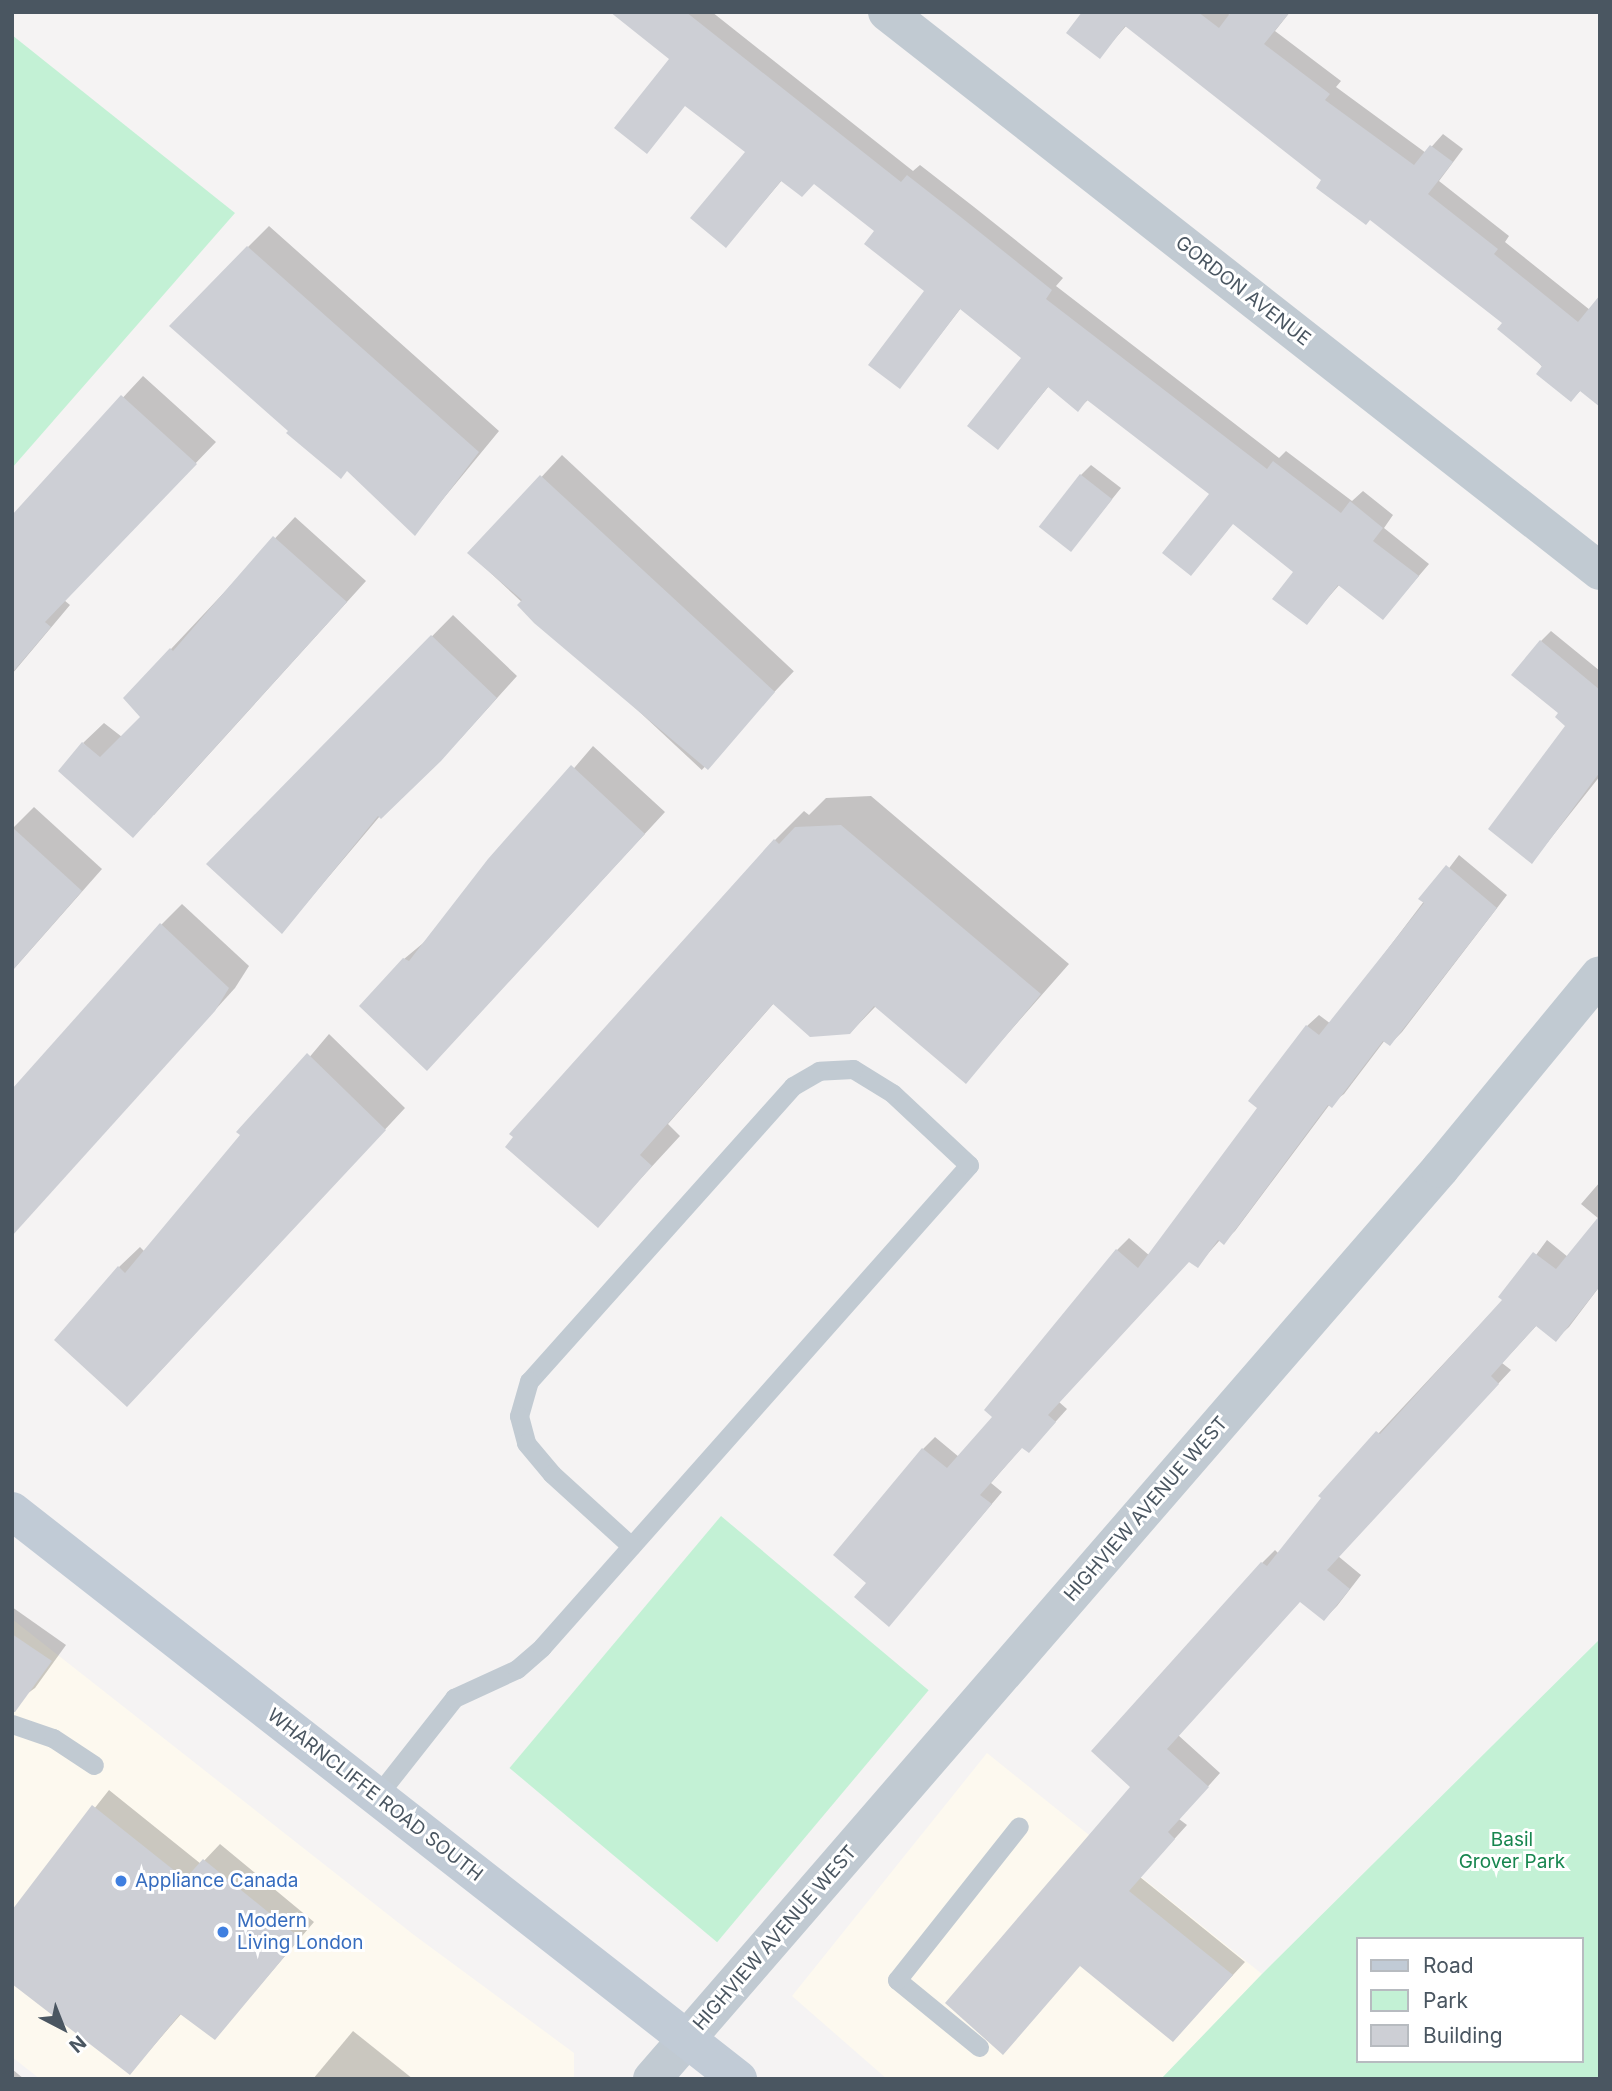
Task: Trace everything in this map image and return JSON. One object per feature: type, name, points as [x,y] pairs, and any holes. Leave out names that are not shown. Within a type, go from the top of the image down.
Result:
[{"type":"main road","name":"WHARNCLIFFE ROAD SOUTH","points":[[12,1511],[738,2079]]},
{"type":"street","name":"GORDON AVENUE","points":[[887,12],[1600,571]]},
{"type":"street","name":"HIGHVIEW AVENUE WEST","points":[[652,2079],[1440,1169],[1600,975]]},
{"type":"lane","points":[[377,1796],[454,1698],[517,1669],[631,1546],[969,1165],[892,1093],[853,1069],[818,1071],[793,1086],[529,1381],[519,1416],[526,1443],[552,1474],[631,1546]]},
{"type":"lane","points":[[12,1724],[53,1738],[94,1765]]},
{"type":"lane","points":[[979,2047],[897,1980],[1019,1826]]},
{"type":"shaded area","points":[[12,1619],[414,1935],[574,2053],[574,2079],[40,2079],[12,2057]]},
{"type":"shaded area","points":[[987,1753],[1262,1974],[1161,2079],[887,2079],[792,1996]]},
{"type":"green space","points":[[12,35],[235,213],[12,468]]},
{"type":"green space","points":[[721,1516],[929,1690],[717,1942],[510,1768]]},
{"type":"green space","name":"Basil Grover Park","points":[[1600,1639],[1600,2079],[1161,2079],[1262,1974]]},
{"type":"building","points":[[610,12],[686,12],[901,182],[907,175],[962,218],[1052,290],[1046,299],[1267,469],[1273,461],[1341,513],[1350,501],[1383,528],[1373,541],[1419,576],[1383,620],[1338,585],[1307,625],[1272,599],[1293,572],[1233,524],[1191,576],[1162,553],[1209,494],[1087,400],[1078,412],[1048,387],[998,450],[967,426],[1021,358],[960,309],[900,389],[868,365],[924,291],[864,244],[874,231],[814,184],[802,197],[781,181],[726,248],[690,218],[745,152],[685,106],[647,154],[614,128],[669,59]]},
{"type":"building","points":[[1082,12],[1198,12],[1219,28],[1231,12],[1290,12],[1264,44],[1330,94],[1325,100],[1414,165],[1430,145],[1453,162],[1428,194],[1498,249],[1494,254],[1578,322],[1600,295],[1600,407],[1580,391],[1571,402],[1536,374],[1542,366],[1497,329],[1502,323],[1370,220],[1366,225],[1316,188],[1321,180],[1125,26],[1100,59],[1066,33]]},
{"type":"building","points":[[247,246],[479,452],[415,536],[347,471],[341,479],[286,433],[288,431],[169,326]]},
{"type":"building","points":[[121,395],[197,464],[45,622],[51,627],[12,673],[12,515]]},
{"type":"building","points":[[1080,474],[1112,499],[1071,552],[1039,527]]},
{"type":"building","points":[[540,475],[775,692],[708,770],[534,623],[517,605],[522,600],[467,553]]},
{"type":"building","points":[[273,536],[347,602],[133,838],[58,771],[82,742],[100,757],[140,717],[123,698],[170,648],[173,651]]},
{"type":"building","points":[[431,635],[497,698],[441,761],[381,819],[378,816],[282,934],[206,864]]},
{"type":"building","points":[[1540,640],[1600,690],[1600,772],[1532,864],[1488,829],[1565,726],[1555,717],[1558,713],[1511,675]]},
{"type":"building","points":[[571,765],[645,834],[427,1071],[359,1006],[403,958],[409,961],[488,859]]},
{"type":"building","points":[[841,825],[1041,994],[966,1084],[874,1006],[850,1034],[810,1037],[773,1004],[640,1155],[652,1166],[598,1228],[505,1147],[513,1137],[509,1134],[774,839],[779,844],[795,827]]},
{"type":"building","points":[[12,827],[82,891],[12,971]]},
{"type":"building","points":[[1446,865],[1497,908],[1390,1046],[1383,1041],[1332,1108],[1328,1105],[1224,1245],[1218,1240],[1198,1268],[1189,1262],[1048,1415],[1056,1422],[1029,1453],[1022,1448],[980,1495],[992,1504],[889,1627],[854,1597],[866,1583],[833,1555],[922,1448],[947,1468],[992,1417],[984,1410],[1116,1249],[1138,1268],[1257,1108],[1248,1101],[1306,1025],[1319,1035],[1424,903],[1418,899]]},
{"type":"building","points":[[160,923],[229,988],[215,1011],[12,1236],[12,1089]]},
{"type":"building","points":[[307,1053],[386,1130],[127,1407],[54,1340],[118,1266],[125,1273],[240,1135],[236,1132]]},
{"type":"building","points":[[1600,1215],[1600,1286],[1556,1342],[1536,1326],[1491,1376],[1499,1384],[1327,1570],[1350,1589],[1324,1621],[1300,1602],[1167,1749],[1209,1787],[1168,1832],[1175,1839],[1129,1891],[1233,1975],[1173,2042],[1080,1966],[1003,2055],[945,2003],[1130,1787],[1091,1751],[1261,1562],[1267,1566],[1321,1498],[1318,1496],[1376,1431],[1380,1434],[1502,1300],[1498,1297],[1533,1252],[1556,1269]]},
{"type":"building","points":[[12,1634],[52,1661],[15,1712],[12,1712]]},
{"type":"building","points":[[92,1805],[185,1879],[203,1859],[300,1938],[215,2040],[180,2014],[130,2075],[12,1984],[12,1910]]},
{"type":"place","name":"Appliance Canada","points":[[121,1881]]},
{"type":"place","name":"Modern Living London","points":[[223,1932]]}]
